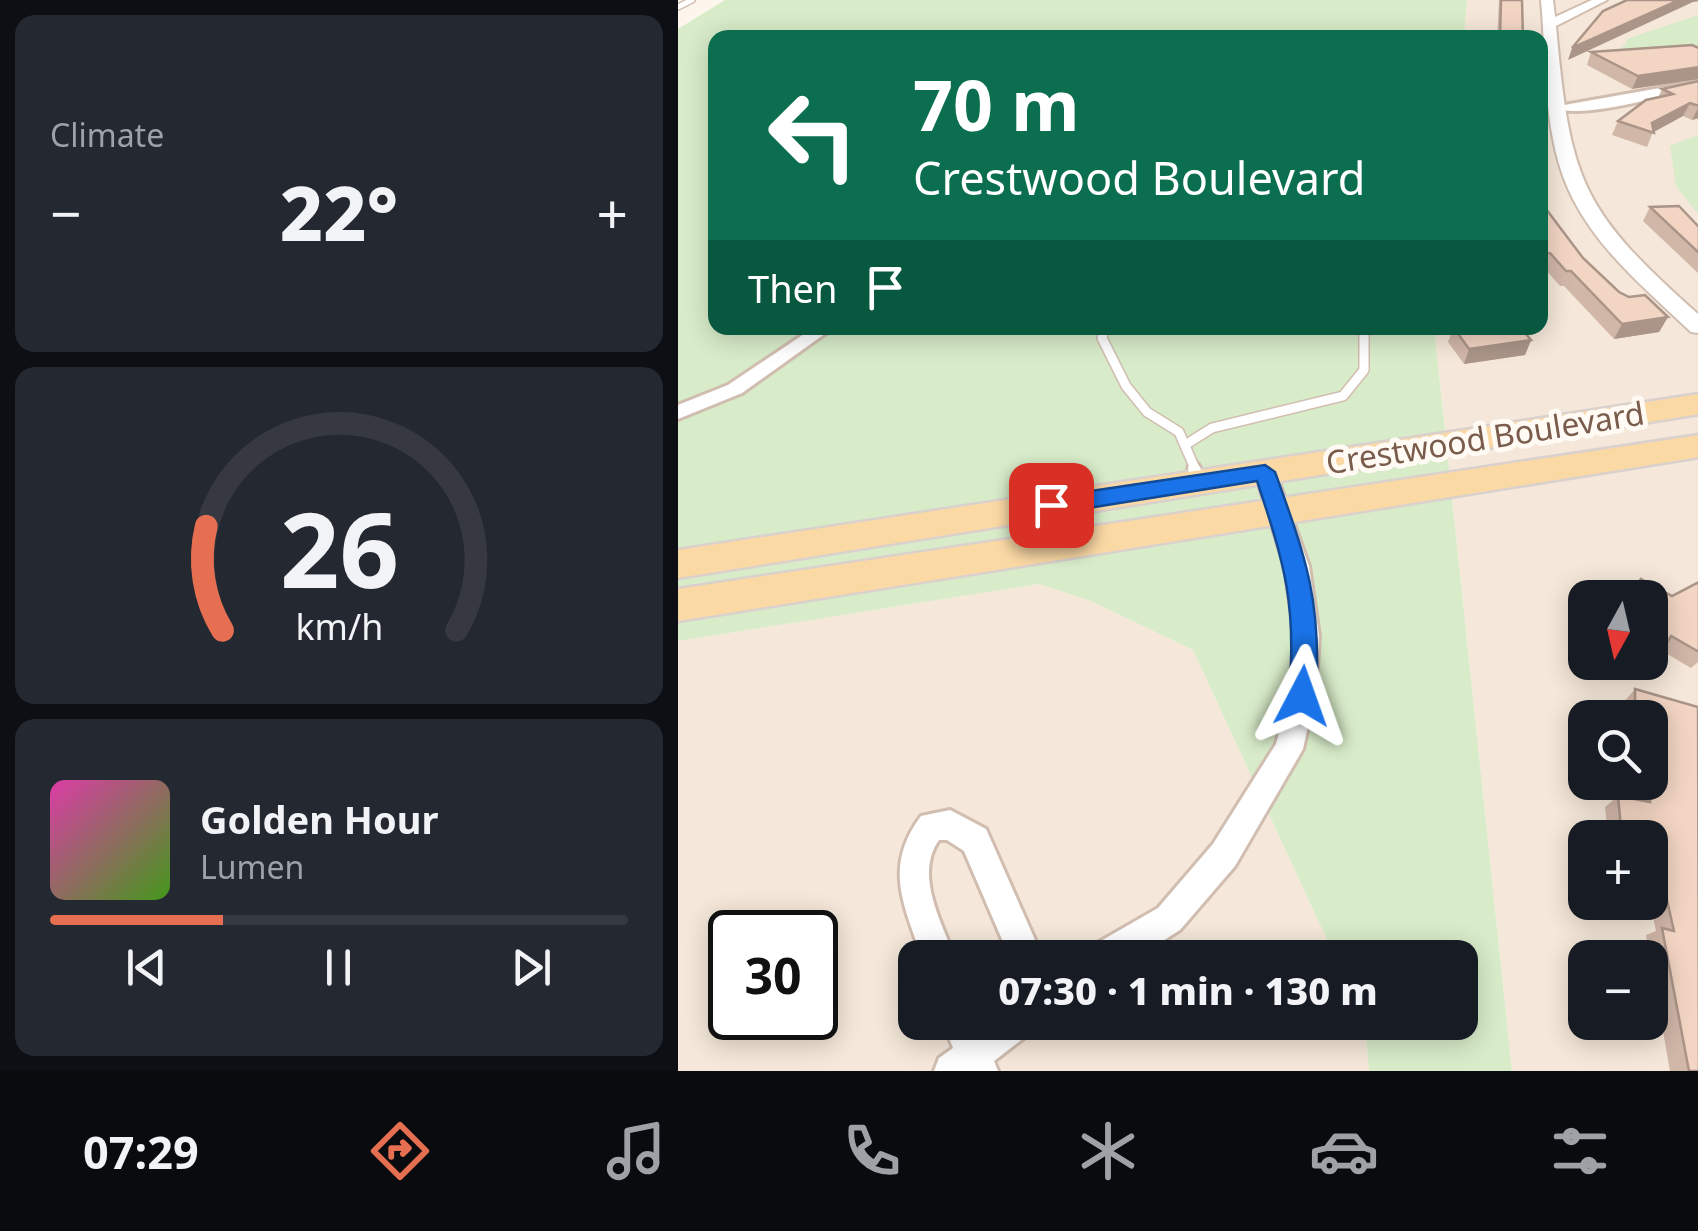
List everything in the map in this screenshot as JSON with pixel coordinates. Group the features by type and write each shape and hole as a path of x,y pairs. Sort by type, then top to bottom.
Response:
{"main road":[{"name":"Crestwood Boulevard","path":"678,564 1698,404"},
{"name":"Crestwood Boulevard","path":"678,605 1698,446"}],"street":[{"path":"1546,0 1568,166 1588,210 1616,248 1698,327"},
{"path":"1549,24 1600,0"},
{"path":"1559,106 1592,106 1698,84"},
{"path":"678,412 735,389 814,335"},
{"path":"1134,940 1169,919 1224,856 1289,749 1302,696 1307,636 1297,566 1265,472"},
{"path":"934,940 910,863 918,840 931,826 950,825 975,840 1019,940"},
{"path":"963,1040 968,1066"},
{"path":"968,1066 997,1040"}],"lane":[{"path":"678,8 692,0"},
{"path":"1103,335 1126,386 1147,412 1180,432 1200,482"},
{"path":"1185,445 1212,428 1343,396 1364,370 1364,335"}],"shaded area":[{"path":"1467,0 1698,0 1698,1071 1512,1071 1435,335 1548,335 1548,30 1465,30"},
{"path":"1039,584 1091,601 1193,650 1327,940 898,940 898,1040 1366,1040 1369,1071 678,1071 678,641"}],"green space":[{"path":"725,0 1467,0 1465,30 708,30 708,335 1435,335 1512,1071 1369,1071 1366,1040 1478,1040 1478,940 1327,940 1193,650 1091,601 1039,584 678,641 678,29"},
{"path":"1698,15 1698,46 1617,55 1629,38"},
{"path":"1698,135 1698,214 1676,186 1670,146"}],"building":[{"path":"1501,0 1522,0 1523,30 1500,30"},
{"path":"1627,0 1679,0 1572,48 1603,11"},
{"path":"1692,45 1699,48 1699,67 1638,76 1591,52"},
{"path":"1699,81 1699,106 1690,103 1652,123 1654,133 1618,121 1646,100 1673,94 1662,89"},
{"path":"1679,206 1699,227 1699,253 1650,207"},
{"path":"1548,212 1583,258 1619,292 1629,297 1645,295 1668,317 1622,324 1550,253"},
{"path":"1459,335 1527,335 1531,340 1469,349"},
{"path":"1699,582 1699,652 1671,636 1668,641 1668,594 1672,596"},
{"path":"1635,689 1698,707 1699,1071 1689,1071 1668,960 1668,940 1664,940 1662,928 1674,931 1668,905 1668,820 1620,820 1618,800 1668,800 1668,700 1635,700"}],"route":[{"path":"1051,505 1265,472 1297,566 1307,636 1302,696"}]}
